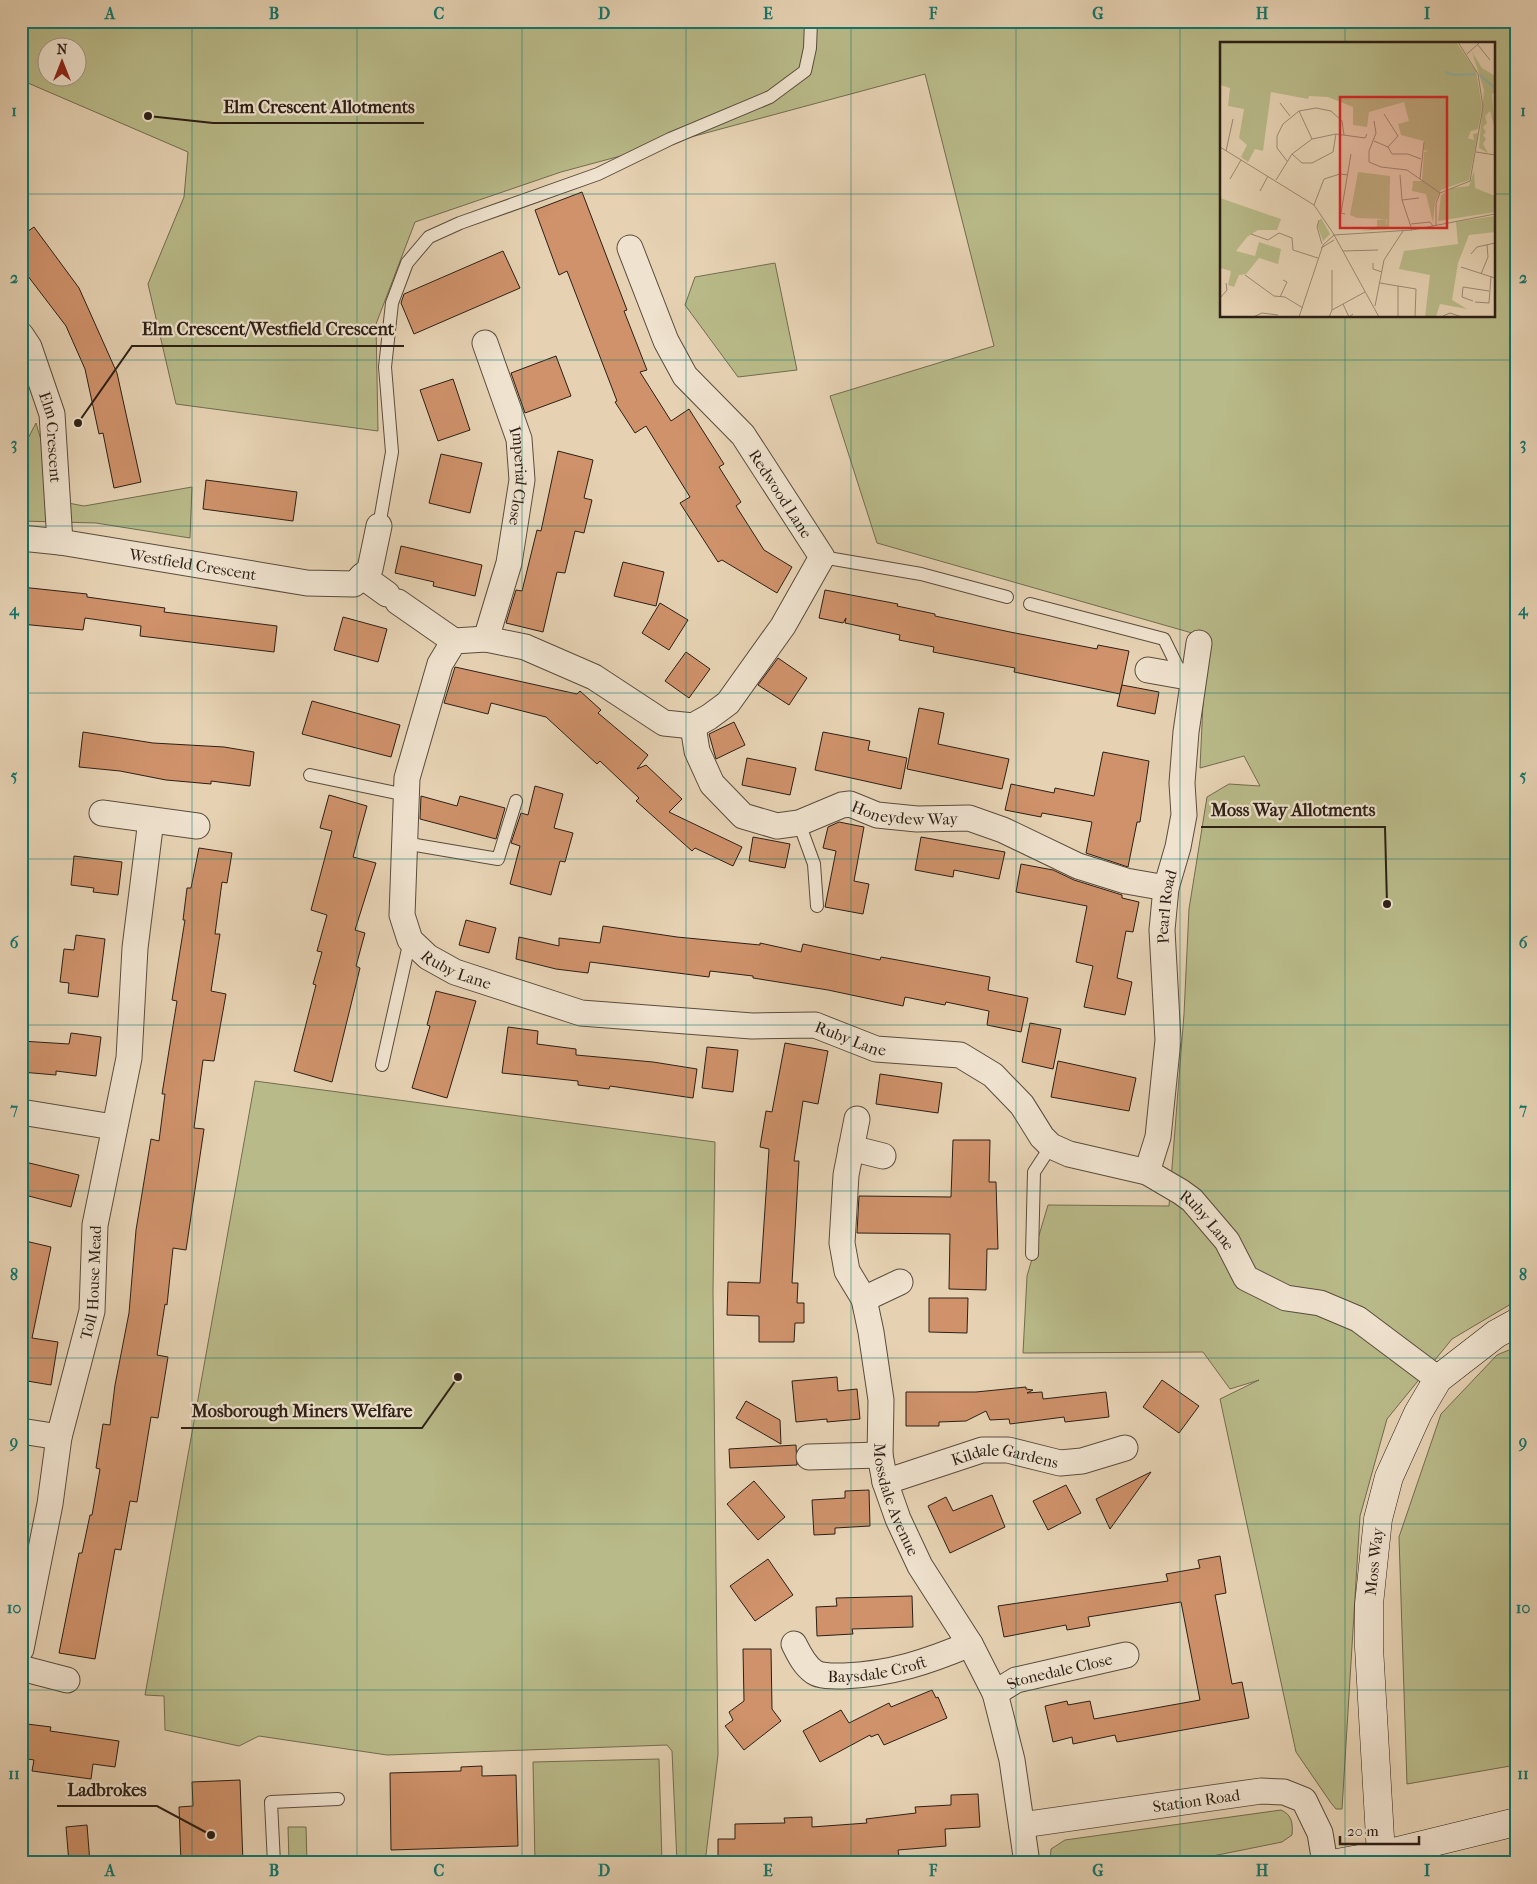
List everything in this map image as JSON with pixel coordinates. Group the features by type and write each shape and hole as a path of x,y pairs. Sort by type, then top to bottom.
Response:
{"street":[{"name":"Redwood Lane","path":"630,248 666,341 686,376 743,435 822,557 783,626 728,703 709,718 693,726"},
{"name":"Elm Crescent","path":"21,335 29,347 52,414 60,542"},
{"name":"Imperial Close","path":"485,343 519,439 522,480 509,563 486,639"},
{"path":"379,526 370,569 362,576 454,642 486,639 525,647 594,677 664,723 693,726"},
{"name":"Westfield Crescent","path":"21,538 60,542 314,584 354,584 362,576"},
{"name":"Ruby Lane","path":"454,642 440,664 407,778 402,915 410,940 428,957 455,972 581,1013 752,1026 815,1025 876,1049 960,1055 993,1075 1022,1105 1042,1137 1051,1146 1069,1154 1147,1172 1192,1200 1227,1241 1246,1278 1286,1298 1320,1303 1358,1319 1438,1379"},
{"name":"Pearl Road","path":"1147,1172 1158,1137 1168,1040 1162,930 1166,888 1178,847 1184,815 1182,782 1188,677 1199,643"},
{"path":"1148,670 1188,677"},
{"name":"Honeydew Way","path":"693,726 697,751 712,784 743,816 777,826 799,822 842,805 850,804 877,815 917,819 969,818 1003,830 1078,866 1126,881 1166,888"},
{"path":"102,813 197,826"},
{"name":"Toll House Mead","path":"21,1649 50,1504 59,1437 92,1311 95,1225 113,1127 129,1058 135,948 152,820"},
{"path":"21,1112 113,1127"},
{"name":"Mossdale Avenue","path":"857,1119 846,1175 842,1243 847,1271 864,1299 881,1400 880,1455 885,1482 898,1519 920,1566 970,1644 995,1694 1012,1760 1026,1863"},
{"path":"851,1148 883,1156"},
{"path":"864,1299 900,1282"},
{"name":"Moss Way","path":"1381,1855 1370,1647 1370,1604 1377,1528 1389,1477 1418,1413 1438,1379 1496,1334 1516,1323"},
{"path":"21,1431 59,1437"},
{"name":"Kildale Gardens","path":"885,1482 982,1450 1008,1450 1060,1463 1082,1462 1125,1448"},
{"path":"809,1457 880,1455"},
{"name":"Baysdale Croft","path":"794,1644 804,1662 816,1673 830,1676 875,1675 923,1664 970,1644"},
{"name":"Stonedale Close","path":"995,1694 1016,1680 1126,1655"},
{"path":"21,1668 67,1680"},
{"name":"Station Road","path":"1022,1825 1261,1791 1284,1792 1304,1800 1320,1833 1326,1863"},
{"path":"1337,1863 1381,1855 1516,1822"}],"lane":[{"path":"379,526 392,452 385,367 392,303 407,263 429,237 460,223 598,174 670,139 770,97 806,71 811,21"},
{"path":"822,557 921,574 1007,597"},
{"path":"1030,604 1164,639 1188,677"},
{"path":"310,775 406,795"},
{"path":"404,843 498,858 516,801"},
{"path":"799,822 814,864 817,906"},
{"path":"382,1065 410,940"},
{"path":"1032,1254 1034,1172 1051,1146"},
{"path":"274,1863 271,1802 338,1798"}],"green space":[{"path":"21,21 1516,21 1516,1301 1452,1339 1387,1419 1360,1516 1342,1809 1336,1809 1331,1803 1296,1752 1220,1399 1259,1380 1230,1389 1203,1352 1023,1353 1027,1276 1048,1205 1169,1206 1184,1014 1189,909 1207,797 1229,784 1260,786 1244,756 1200,768 1206,637 877,543 830,396 994,346 925,74 561,172 415,222 376,324 378,431 176,404 148,284 184,197 188,152 40,88 88,88 88,38 38,38 38,87 21,80"},
{"path":"775,263 797,370 738,377 685,305 695,277"},
{"path":"36,423 41,440 47,499 84,506 192,487 190,538 96,523 21,521 21,452"},
{"path":"255,1081 715,1142 713,1291 718,1755 705,1863 677,1863 672,1751 667,1745 387,1755 259,1736 239,1746 165,1730 164,1696 145,1695"},
{"path":"1516,1347 1516,1765 1407,1784 1399,1537 1441,1414 1497,1355"},
{"path":"659,1759 662,1863 535,1863 533,1762"},
{"path":"1281,1810 1290,1817 1292,1827 1292,1835 1282,1842 1178,1863 1050,1863 1051,1849 1065,1840"},
{"path":"288,1827 306,1827 307,1863 289,1863"}],"building":[{"path":"582,192 627,310 624,311 647,370 640,372 671,421 689,409 724,464 719,467 741,502 736,506 764,550 792,567 777,593 722,560 718,562 680,503 690,497 646,426 635,433 615,402 617,401 567,271 559,275 535,210"},
{"path":"34,227 79,288 117,373 141,482 114,488 103,433 99,434 85,369 66,326 21,267 21,236"},
{"path":"503,251 520,288 414,334 401,303 404,294"},
{"path":"556,356 571,396 525,413 511,373"},
{"path":"453,379 470,430 438,441 420,390"},
{"path":"558,451 593,460 584,498 592,500 584,533 575,531 565,573 557,572 543,632 506,623 516,590 522,591 537,530 541,531"},
{"path":"441,454 482,463 470,513 429,503"},
{"path":"206,480 297,492 293,521 203,509"},
{"path":"401,546 482,565 475,596 433,586 434,582 395,573"},
{"path":"623,562 664,572 656,606 614,596"},
{"path":"21,587 87,594 87,597 165,608 164,612 277,626 274,652 140,636 141,626 85,618 83,630 21,624"},
{"path":"825,590 898,604 897,606 935,614 935,616 1010,632 1097,649 1098,645 1129,651 1120,694 1014,672 1015,668 933,652 934,647 899,640 900,635 845,623 846,618 843,623 819,618"},
{"path":"660,603 688,620 669,650 642,633"},
{"path":"343,617 387,629 378,662 334,650"},
{"path":"686,652 710,669 689,698 665,681"},
{"path":"778,658 807,678 789,705 758,685"},
{"path":"455,667 577,694 580,691 601,710 598,713 648,755 637,769 646,765 682,799 669,812 742,847 733,866 695,848 692,851 636,801 639,798 600,761 597,764 546,717 491,703 488,714 444,703"},
{"path":"1122,685 1159,692 1155,714 1117,706"},
{"path":"312,701 400,725 391,757 302,734"},
{"path":"919,708 944,713 938,744 1009,759 1002,789 907,769"},
{"path":"734,722 745,745 716,759 709,734"},
{"path":"83,732 153,743 224,747 254,752 250,786 211,781 211,784 166,780 120,771 79,767"},
{"path":"823,732 870,741 868,750 907,758 901,789 815,770"},
{"path":"1103,752 1149,761 1140,822 1137,822 1128,867 1086,853 1092,822 1042,813 1041,817 1005,810 1011,784 1054,793 1055,788 1094,796"},
{"path":"747,758 796,768 790,795 742,785"},
{"path":"535,786 563,794 554,828 573,833 565,862 560,861 551,895 510,884 520,846 511,843 521,813 528,815"},
{"path":"329,795 367,806 353,857 376,863 355,930 365,933 356,966 360,968 332,1082 294,1071 316,985 313,984 322,952 317,951 327,915 311,910 332,831 320,828"},
{"path":"421,796 457,806 460,796 505,808 496,839 420,819"},
{"path":"839,822 864,827 854,881 869,884 863,914 825,907 836,851 823,848 828,827"},
{"path":"753,837 790,844 785,868 749,861"},
{"path":"921,837 1005,852 999,879 954,870 953,877 915,870"},
{"path":"199,848 232,853 227,883 222,882 215,934 220,934 211,991 226,994 214,1061 203,1060 194,1128 204,1129 186,1250 173,1248 167,1305 165,1304 157,1355 168,1357 158,1418 151,1417 137,1502 130,1501 121,1550 115,1549 95,1659 59,1653 79,1553 82,1553 90,1515 92,1515 100,1469 96,1468 103,1424 110,1425 115,1385 129,1313 136,1230 151,1139 159,1141 165,1094 162,1094 177,1001 172,1000 185,920 183,920 187,888 191,888"},
{"path":"74,856 122,862 118,895 93,892 94,888 71,885"},
{"path":"1021,864 1053,870 1074,880 1122,895 1122,898 1139,902 1133,932 1126,931 1117,978 1132,982 1125,1015 1084,1007 1093,966 1076,962 1087,906 1016,892"},
{"path":"466,920 496,928 489,953 459,945"},
{"path":"603,926 677,937 760,945 760,943 801,952 803,944 880,960 881,957 990,977 988,990 1028,998 1021,1032 987,1025 989,1011 946,1002 945,1005 905,997 903,1006 828,990 753,978 753,976 710,971 709,977 590,962 588,973 556,969 516,959 519,937 559,946 559,938 600,943"},
{"path":"76,935 105,939 98,997 68,993 69,983 60,982 64,949 74,950"},
{"path":"436,991 476,1001 447,1098 412,1088 430,1026 427,1025"},
{"path":"1030,1023 1061,1029 1053,1069 1022,1062"},
{"path":"508,1027 538,1031 537,1044 576,1049 576,1055 653,1062 697,1069 693,1098 610,1086 609,1089 578,1085 578,1081 502,1073"},
{"path":"71,1033 101,1037 96,1076 56,1071 56,1075 21,1072 21,1041 69,1044"},
{"path":"785,1043 828,1051 818,1104 803,1101 794,1161 799,1161 792,1283 798,1283 797,1303 804,1303 804,1323 795,1323 794,1342 759,1342 759,1316 727,1315 728,1282 760,1283 769,1149 760,1147 766,1111 772,1112"},
{"path":"707,1047 738,1050 733,1092 702,1088"},
{"path":"1058,1061 1136,1078 1129,1111 1051,1097"},
{"path":"880,1074 942,1083 938,1113 876,1104"},
{"path":"953,1140 990,1140 989,1182 996,1182 998,1249 987,1249 986,1290 949,1289 950,1234 857,1233 859,1196 951,1197"},
{"path":"21,1161 79,1175 71,1207 21,1194"},
{"path":"21,1240 51,1247 32,1338 58,1342 51,1385 21,1380"},
{"path":"929,1298 968,1298 967,1333 929,1332"},
{"path":"837,1377 838,1391 857,1389 860,1419 827,1422 827,1419 796,1422 792,1381"},
{"path":"1162,1380 1199,1406 1179,1433 1143,1407"},
{"path":"1026,1387 1026,1389 1033,1390 1027,1393 1042,1392 1043,1399 1106,1392 1109,1417 1065,1422 1064,1417 1010,1424 1009,1419 990,1420 986,1411 966,1421 939,1422 939,1426 906,1426 906,1392 976,1392"},
{"path":"746,1401 780,1420 781,1444 736,1418"},
{"path":"796,1445 797,1465 730,1468 729,1449"},
{"path":"1151,1472 1110,1529 1096,1499"},
{"path":"754,1481 785,1517 758,1540 727,1504"},
{"path":"1066,1485 1081,1513 1048,1530 1033,1501"},
{"path":"869,1490 870,1526 835,1528 835,1534 814,1535 812,1500 845,1498 845,1491"},
{"path":"992,1495 1005,1527 950,1553 928,1506 946,1497 953,1511"},
{"path":"1220,1556 1226,1593 1215,1595 1232,1684 1242,1682 1249,1718 1117,1742 1115,1735 1073,1744 1072,1737 1053,1742 1045,1706 1067,1701 1068,1705 1090,1701 1094,1719 1200,1700 1181,1602 1088,1617 1090,1626 1067,1630 1066,1625 1004,1637 998,1606 1168,1581 1166,1574 1200,1568 1198,1560"},
{"path":"768,1559 793,1595 755,1621 730,1586"},
{"path":"912,1596 913,1627 852,1629 853,1634 817,1636 816,1607 837,1606 836,1598"},
{"path":"743,1649 771,1649 772,1709 781,1721 744,1750 725,1726 733,1720 729,1712 744,1701"},
{"path":"932,1690 936,1698 938,1697 947,1718 884,1745 878,1734 871,1737 870,1735 820,1762 803,1731 841,1710 849,1723 889,1703 891,1707"},
{"path":"27,1724 51,1727 50,1731 119,1741 115,1767 93,1764 91,1779 32,1771 34,1760 22,1758"},
{"path":"482,1766 482,1776 516,1775 518,1846 391,1850 390,1773 461,1771 461,1767"},
{"path":"240,1780 243,1863 181,1863 179,1807 193,1806 192,1782"},
{"path":"978,1794 980,1827 945,1829 946,1846 898,1850 900,1863 835,1863 835,1856 771,1858 771,1863 718,1863 718,1839 735,1839 735,1824 785,1823 784,1818 812,1817 812,1827 867,1823 866,1819 916,1813 915,1807 951,1805 951,1795"},
{"path":"87,1825 90,1863 69,1863 66,1827"}],"place":[{"name":"Elm Crescent Allotments","path":"148,116"},
{"name":"Elm Crescent/Westfield Crescent","path":"78,423"},
{"name":"Moss Way Allotments","path":"1387,904"},
{"name":"Mosborough Miners Welfare","path":"458,1377"},
{"name":"Ladbrokes","path":"211,1835"}]}
